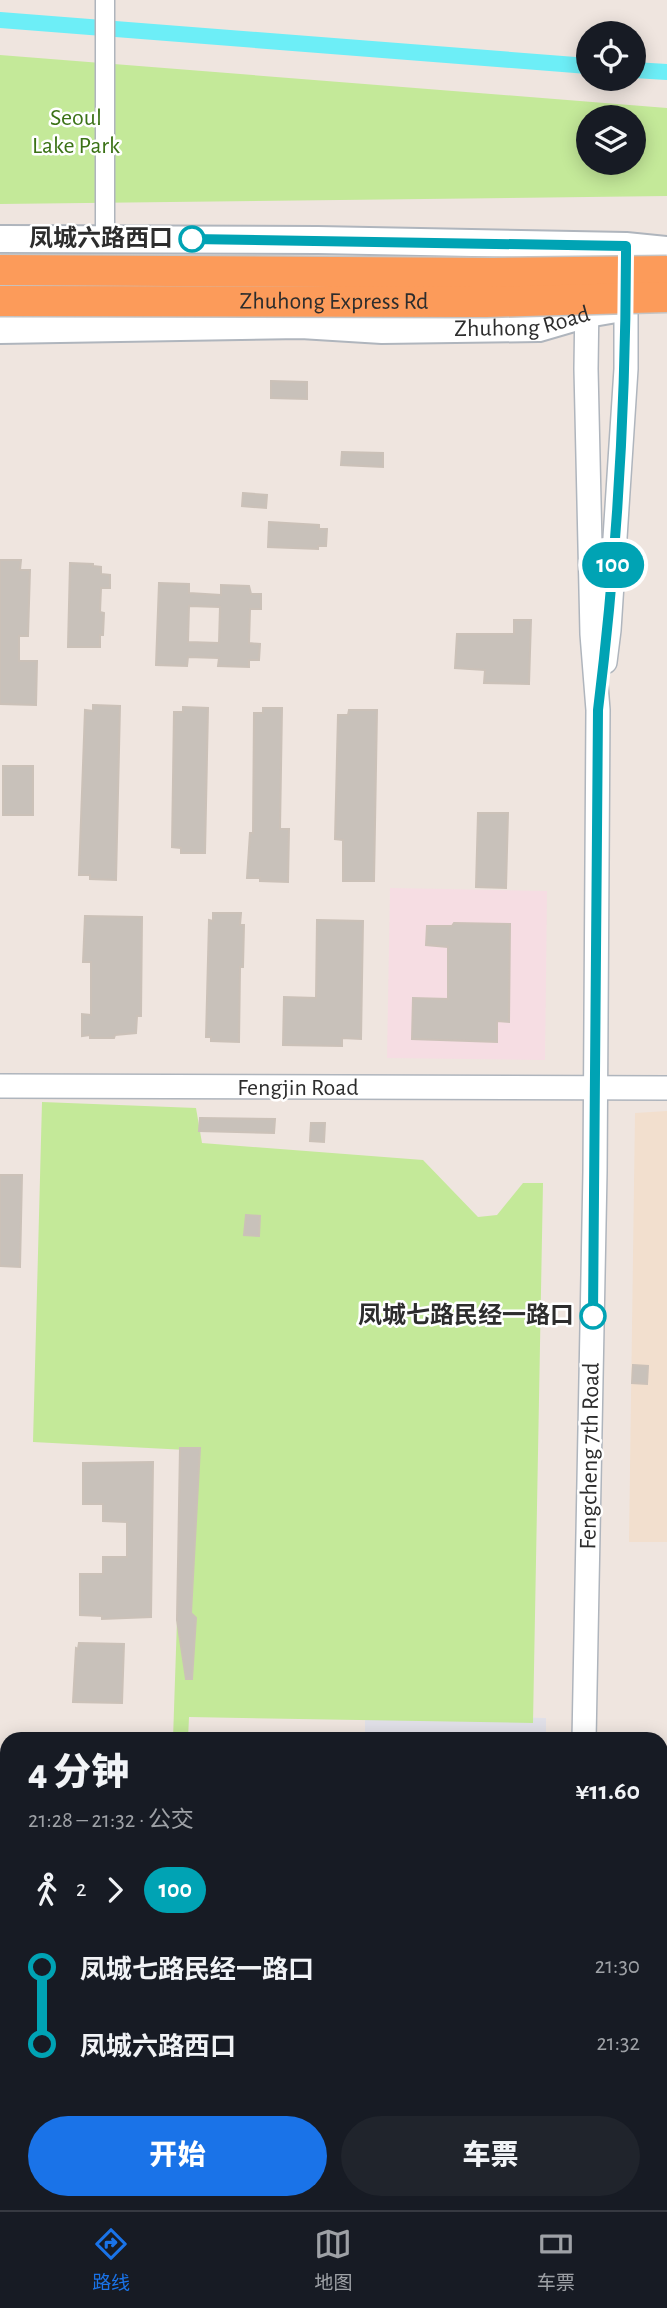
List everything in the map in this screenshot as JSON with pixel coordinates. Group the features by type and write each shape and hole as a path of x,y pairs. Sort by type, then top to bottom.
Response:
{"highway":[{"name":"Zhuhong Express Rd","path":"0,270 493,273 667,271"},
{"name":"Zhuhong Express Rd","path":"0,301 486,302 667,297"}],"main road":[{"path":"0,239 589,245 667,250"},
{"name":"Zhuhong Road","path":"0,330 302,325 382,330 539,328 587,314 626,307 667,307"}],"street":[{"path":"105,0 105,238"},
{"name":"Fengcheng 7th Road","path":"584,1732 596,1090 598,710 592,634 586,383 589,245"},
{"name":"Fengcheng 7th Road","path":"598,710 611,589 626,369 626,246"},
{"name":"Fengjin Road","path":"0,1086 596,1090 667,1088"}],"shaded area":[{"path":"390,888 547,891 545,1060 387,1058"},
{"path":"667,1111 667,1542 629,1542 635,1113"},
{"path":"365,1715 546,1718 546,1732 365,1732"}],"green space":[{"name":"Seoul Lake Park","path":"0,55 629,105 576,105 576,175 646,175 646,106 667,108 667,196 0,204"},
{"path":"42,1102 196,1108 202,1143 423,1160 478,1217 497,1215 523,1183 543,1183 533,1723 189,1717 188,1732 173,1732 177,1620 183,1660 187,1450 33,1442"}],"building":[{"path":"271,381 307,382 307,399 271,398"},
{"path":"342,452 383,453 383,467 341,465"},
{"path":"243,493 267,495 266,508 242,506"},
{"path":"269,522 319,525 319,529 327,529 326,546 318,546 318,549 268,547"},
{"path":"0,560 21,560 20,570 30,570 28,636 19,636 19,661 37,661 36,705 0,704"},
{"path":"70,563 93,564 101,567 101,574 110,575 110,588 101,588 100,612 104,613 100,647 68,647"},
{"path":"159,583 189,584 189,593 221,595 221,585 249,586 251,594 261,594 261,609 250,609 249,643 260,644 259,660 249,660 249,667 218,666 219,658 188,657 187,666 156,665","holes":["189,606 220,607 219,643 188,642"]},
{"path":"514,620 531,620 529,684 484,683 485,670 455,668 457,634 514,634"},
{"path":"93,705 120,706 116,880 90,879 90,875 79,875 85,710 93,711"},
{"path":"183,707 208,708 205,853 181,853 181,848 172,847 174,712 183,712"},
{"path":"263,708 282,708 280,829 289,829 288,882 247,878 250,833 253,833 254,713 263,713"},
{"path":"349,710 377,710 374,881 343,881 343,840 335,839 338,715 348,715"},
{"path":"3,766 33,766 33,815 3,815"},
{"path":"478,813 508,813 506,888 476,887"},
{"path":"213,913 241,913 240,925 244,925 243,967 240,967 239,1042 211,1041 211,1037 206,1037 209,920 213,921"},
{"path":"85,916 142,917 141,1016 137,1016 136,1033 115,1035 114,1038 82,1036 82,1014 91,1015 91,962 83,962"},
{"path":"317,920 363,921 361,1039 342,1038 342,1046 283,1045 284,997 316,998"},
{"path":"454,923 510,924 509,1022 497,1021 497,1042 412,1039 413,998 448,999 448,947 426,945 427,926 452,926"},
{"path":"200,1118 275,1119 274,1133 199,1131"},
{"path":"311,1123 325,1123 324,1142 310,1141"},
{"path":"0,1175 22,1175 20,1267 0,1266"},
{"path":"246,1215 260,1216 259,1236 244,1235"},
{"path":"633,1365 648,1366 647,1384 632,1383"},
{"path":"180,1448 200,1448 191,1613 196,1618 192,1679 186,1679 177,1620"},
{"path":"153,1462 151,1617 102,1619 102,1616 80,1615 80,1574 103,1574 103,1557 127,1557 127,1522 103,1521 103,1504 83,1504 83,1463"},
{"path":"79,1643 124,1644 122,1703 73,1702 76,1648 78,1649"}],"waterway":[{"path":"0,20 576,65"},
{"path":"646,71 667,72"}],"bus line":[{"name":"100","path":"192,239 626,246 626,369 609,630 598,710 593,1316"}],"place":[{"name":"凤城六路西口","path":"192,239"},
{"name":"凤城七路民经一路口","path":"593,1316"}]}
